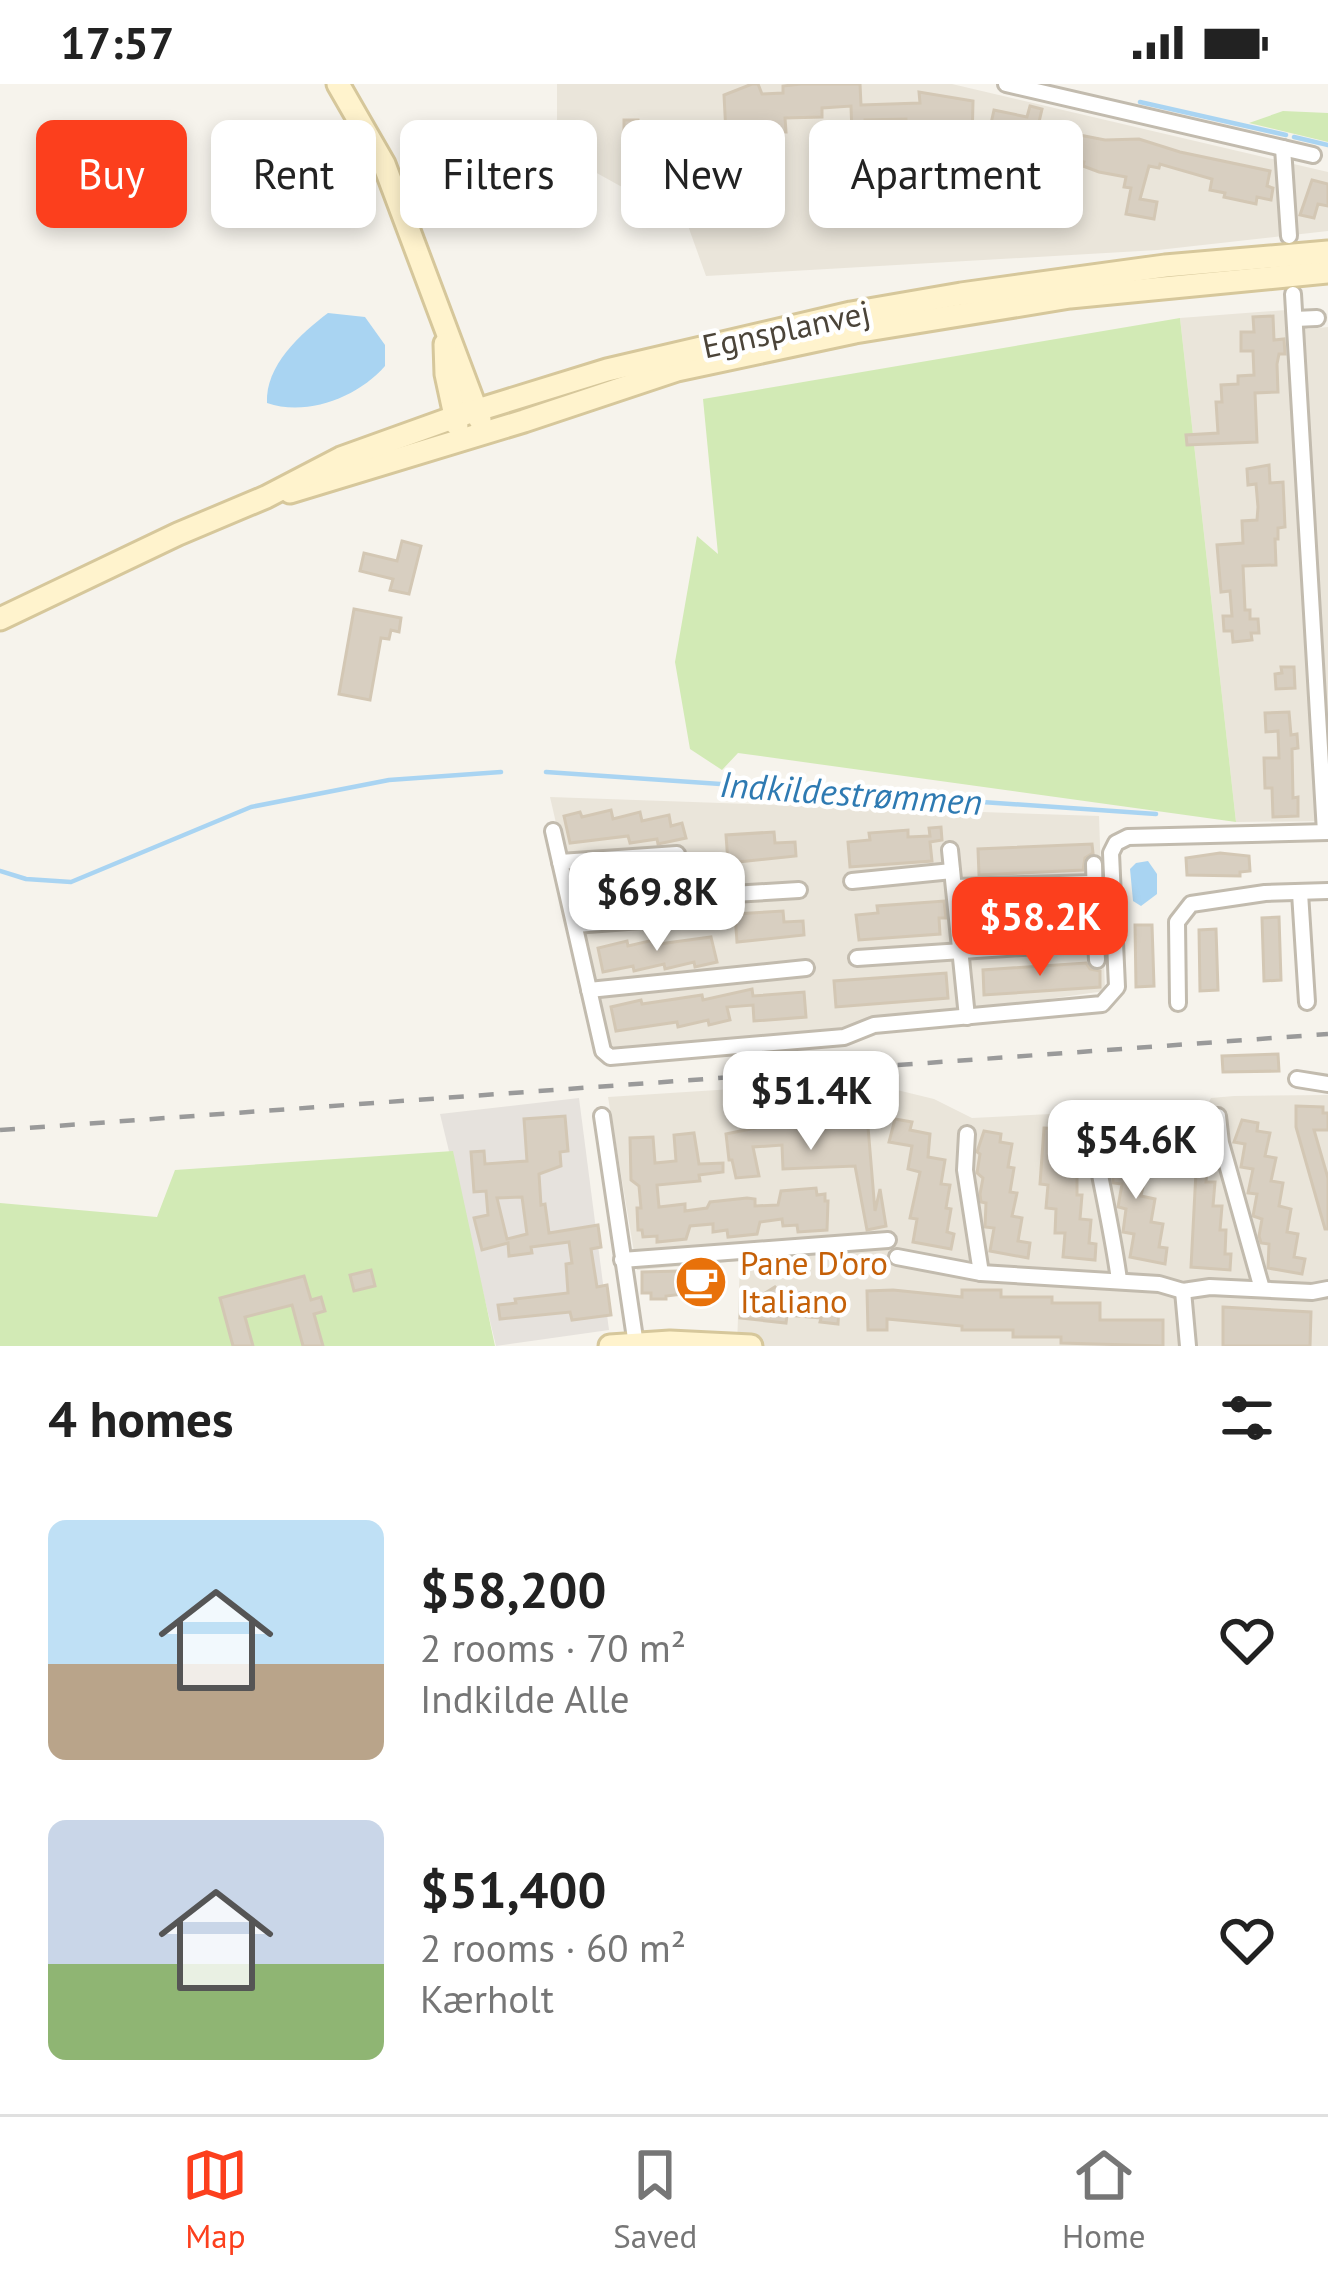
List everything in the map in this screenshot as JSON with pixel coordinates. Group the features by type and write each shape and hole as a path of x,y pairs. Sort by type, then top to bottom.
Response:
{"main road":[{"path":"338,84 384,164 464,371 480,386 499,389 607,370"},
{"name":"Egnsplanvej","path":"266,497 335,479 463,423 607,370 828,318 1165,266 1328,252"},
{"name":"Egnsplanvej","path":"0,619 341,458 463,423 484,433 677,370 855,332 1070,297 1328,272"},
{"path":"445,331 446,374 463,423"},
{"path":"463,423 464,371"},
{"path":"610,1346 670,1342 752,1346"}],"street":[{"path":"1006,84 1313,155"},
{"path":"1282,148 1289,236"},
{"path":"553,832 603,1051 610,1057 844,1037 874,1025 1102,1004 1112,997 1117,987 1111,853 1116,843 1128,837 1326,832 1293,294"},
{"path":"1295,319 1317,318"},
{"path":"950,850 967,1017"},
{"path":"560,862 677,854"},
{"path":"1094,864 1095,902"},
{"path":"852,881 1094,883"},
{"path":"575,926 707,915 733,894 800,890"},
{"path":"1178,1004 1178,922 1191,904 1265,893 1328,891"},
{"path":"1300,893 1306,1002"},
{"path":"1095,923 1097,960"},
{"path":"857,958 1096,942"},
{"path":"589,991 806,968"},
{"path":"1297,1079 1328,1084"},
{"path":"602,1116 635,1345"},
{"path":"1218,1116 1221,1143 1262,1289"},
{"path":"1091,1124 1119,1280"},
{"path":"968,1134 965,1169 981,1273"},
{"path":"622,1260 888,1240"},
{"path":"897,1257 981,1273 1119,1280 1183,1291 1210,1287 1328,1289"},
{"path":"1183,1291 1188,1346"}],"shaded area":[{"path":"557,84 952,84 1328,172 1328,231 1158,250 706,276 689,228 785,228 785,120 621,120 621,186 597,173 597,120 557,120"},
{"path":"1286,310 1308,329 1328,327 1328,821 1236,822 1180,318"},
{"path":"550,797 1099,816 1105,991 844,1028 608,1049"},
{"path":"860,1081 934,1099 972,1118 1207,1106 1211,1098 1234,1096 1328,1095 1328,1346 737,1346 740,1261 637,1270 608,1097"},
{"path":"579,1098 609,1330 496,1346 440,1114"}],"green space":[{"path":"1283,111 1328,113 1328,142 1249,123"},
{"path":"1180,318 1236,822 738,753 722,770 690,749 675,662 697,536 718,554 703,399"},
{"path":"453,1151 495,1346 0,1346 0,1203 157,1217 175,1170"}],"water":[{"path":"328,313 365,317 385,345 385,366 361,387 331,401 299,407 267,403 278,364"},
{"path":"1148,861 1157,874 1157,894 1141,906 1133,901 1130,869"}],"building":[{"path":"752,84 758,84 762,94 783,93 783,86 801,84 860,84 861,105 920,103 919,92 973,101 973,120 852,120 851,106 822,108 822,117 785,118 786,132 785,132 785,120 725,120 724,95"},
{"path":"1030,106 1042,109 1039,120 992,120 994,110 1027,117"},
{"path":"1083,136 1139,139 1270,171 1271,200 1257,197 1256,204 1224,197 1225,193 1210,190 1212,179 1160,164 1159,168 1149,166 1140,199 1157,202 1154,219 1126,214 1131,188 1124,187 1126,177 1099,172 1083,166"},
{"path":"1312,180 1328,184 1328,206 1318,204 1314,218 1300,215"},
{"path":"1273,316 1274,340 1284,339 1285,354 1279,354 1277,364 1278,392 1255,393 1257,442 1187,445 1186,435 1218,433 1216,402 1222,402 1221,385 1238,384 1238,376 1254,375 1253,351 1241,351 1241,332 1254,332 1253,317"},
{"path":"1269,465 1270,483 1283,482 1285,527 1278,528 1275,539 1276,565 1243,566 1245,610 1250,610 1250,619 1258,619 1259,633 1251,633 1252,640 1233,642 1232,631 1224,631 1223,616 1232,616 1230,591 1221,592 1217,545 1243,543 1242,521 1257,520 1258,507 1256,484 1248,485 1247,469"},
{"path":"402,541 421,546 409,594 390,590 393,579 360,571 364,553 397,561"},
{"path":"354,609 401,618 399,632 391,630 389,639 381,638 370,700 339,694"},
{"path":"1281,667 1294,667 1295,688 1276,689 1275,674 1282,673"},
{"path":"1289,712 1291,735 1297,734 1298,748 1292,749 1298,816 1273,817 1264,758 1279,758 1278,731 1266,732 1265,713"},
{"path":"611,810 613,819 640,812 642,821 669,815 671,826 682,823 686,838 658,844 657,839 630,843 628,836 570,843 564,816"},
{"path":"941,827 942,840 930,842 932,861 850,867 848,842 870,840 869,833 908,830 908,837 930,836 929,828"},
{"path":"774,832 775,843 795,842 796,856 728,863 726,835"},
{"path":"1092,844 1093,853 1085,858 1083,870 979,875 978,849"},
{"path":"1220,853 1249,856 1250,871 1240,876 1187,875 1186,858"},
{"path":"675,874 676,879 697,874 702,898 589,909 583,884 644,876 645,881"},
{"path":"944,901 946,918 939,918 940,934 859,940 856,915 878,913 877,906"},
{"path":"1084,904 1092,913 1085,919 1084,930 981,934 979,908"},
{"path":"783,911 784,922 803,921 804,935 737,942 735,914"},
{"path":"1279,917 1281,980 1264,981 1262,918"},
{"path":"1135,925 1152,925 1154,986 1136,987"},
{"path":"1216,929 1218,990 1200,991 1199,930"},
{"path":"711,937 717,962 695,967 694,962 665,969 664,964 603,972 598,948 627,941 628,946 658,939 659,944"},
{"path":"1086,963 1100,971 1100,987 984,995 983,970"},
{"path":"946,973 948,998 836,1007 834,981"},
{"path":"752,989 753,996 804,992 806,1017 754,1021 753,1005 727,1007 730,1020 709,1025 708,1020 678,1027 677,1022 616,1031 611,1007 702,995 703,1000"},
{"path":"1278,1054 1279,1071 1223,1072 1222,1056"},
{"path":"1296,1106 1323,1107 1323,1113 1328,1113 1328,1130 1314,1130 1328,1178 1328,1229 1296,1127"},
{"path":"779,1112 780,1127 864,1120 875,1211 880,1189 886,1226 867,1230 855,1166 783,1169 782,1145 753,1147 759,1176 736,1178 726,1134 755,1128 754,1114"},
{"path":"565,1116 568,1151 560,1152 561,1166 539,1174 541,1205 545,1204 549,1233 598,1225 601,1247 591,1249 597,1287 607,1285 611,1315 572,1320 570,1312 500,1319 498,1305 568,1293 566,1264 572,1263 569,1242 531,1247 532,1253 509,1256 508,1243 482,1250 474,1218 488,1215 486,1191 474,1192 471,1152 484,1151 485,1164 527,1161 524,1119","holes":["522,1197 527,1234 507,1239 497,1198"]},
{"path":"895,1119 912,1122 910,1130 930,1134 928,1157 945,1160 941,1184 950,1185 946,1208 951,1209 947,1232 954,1234 951,1249 913,1242 917,1219 910,1218 920,1172 908,1169 912,1146 889,1142"},
{"path":"1242,1120 1258,1123 1257,1131 1270,1133 1265,1156 1276,1158 1271,1181 1283,1183 1279,1206 1291,1209 1287,1232 1298,1234 1294,1257 1305,1259 1302,1274 1268,1268 1269,1244 1261,1243 1259,1236 1262,1219 1253,1216 1257,1194 1248,1193 1253,1169 1241,1167 1245,1144 1234,1142"},
{"path":"1044,1128 1059,1129 1057,1146 1077,1148 1080,1219 1091,1220 1089,1243 1096,1244 1095,1260 1063,1257 1065,1233 1055,1233 1056,1209 1046,1208 1048,1185 1040,1184"},
{"path":"984,1131 1001,1134 1000,1142 1012,1144 1010,1192 1017,1193 1012,1216 1022,1218 1018,1241 1030,1243 1028,1258 990,1251 994,1228 985,1227 986,1203 981,1202 980,1194 983,1178 977,1173"},
{"path":"1171,1131 1200,1134 1200,1146 1170,1142"},
{"path":"694,1133 699,1164 723,1163 723,1172 699,1175 700,1181 657,1185 659,1207 685,1204 685,1211 707,1208 710,1202 747,1198 755,1199 755,1206 778,1205 781,1191 816,1188 817,1195 825,1194 828,1201 827,1230 798,1232 797,1225 783,1226 782,1219 760,1222 757,1234 728,1237 727,1230 713,1232 713,1224 690,1226 686,1239 657,1242 657,1236 643,1237 638,1230 639,1186 631,1180 630,1138 653,1137 655,1163 676,1161 674,1135"},
{"path":"1113,1135 1129,1137 1128,1146 1140,1148 1136,1171 1146,1173 1141,1196 1155,1199 1151,1222 1163,1224 1159,1247 1167,1248 1165,1264 1130,1257 1134,1234 1123,1232 1126,1209 1118,1207 1122,1184 1113,1183 1107,1149"},
{"path":"1191,1157 1208,1158 1206,1182 1215,1182 1213,1206 1222,1206 1220,1230 1226,1230 1230,1270 1191,1267 1196,1172 1189,1172"},
{"path":"371,1270 375,1286 354,1291 350,1275"},
{"path":"717,1270 718,1290 666,1299 651,1299 651,1293 642,1293 642,1272"},
{"path":"304,1276 311,1300 321,1297 325,1311 314,1314 323,1346 303,1346 292,1305 245,1317 253,1346 233,1346 220,1298"},
{"path":"775,1287 798,1309 800,1293 825,1295 825,1304 839,1305 838,1324 787,1315 786,1323 740,1318 741,1308"},
{"path":"962,1290 1001,1290 1001,1297 1100,1303 1100,1320 1163,1320 1163,1346 1061,1343 1061,1337 1013,1337 1013,1330 962,1330 962,1326 887,1319 887,1330 868,1330 867,1291 962,1297"},
{"path":"1223,1307 1311,1312 1310,1346 1223,1346"}],"waterway":[{"path":"1140,102 1286,135"},
{"path":"1294,137 1328,145"},
{"name":"Indkildestrømmen","path":"0,871 26,879 71,882 251,807 389,780 501,772"},
{"name":"Indkildestrømmen","path":"546,772 1156,814"}],"railway":[{"path":"0,1130 1328,1034"}],"place":[{"name":"Pane D'oro Italiano","path":"701,1282"}]}
